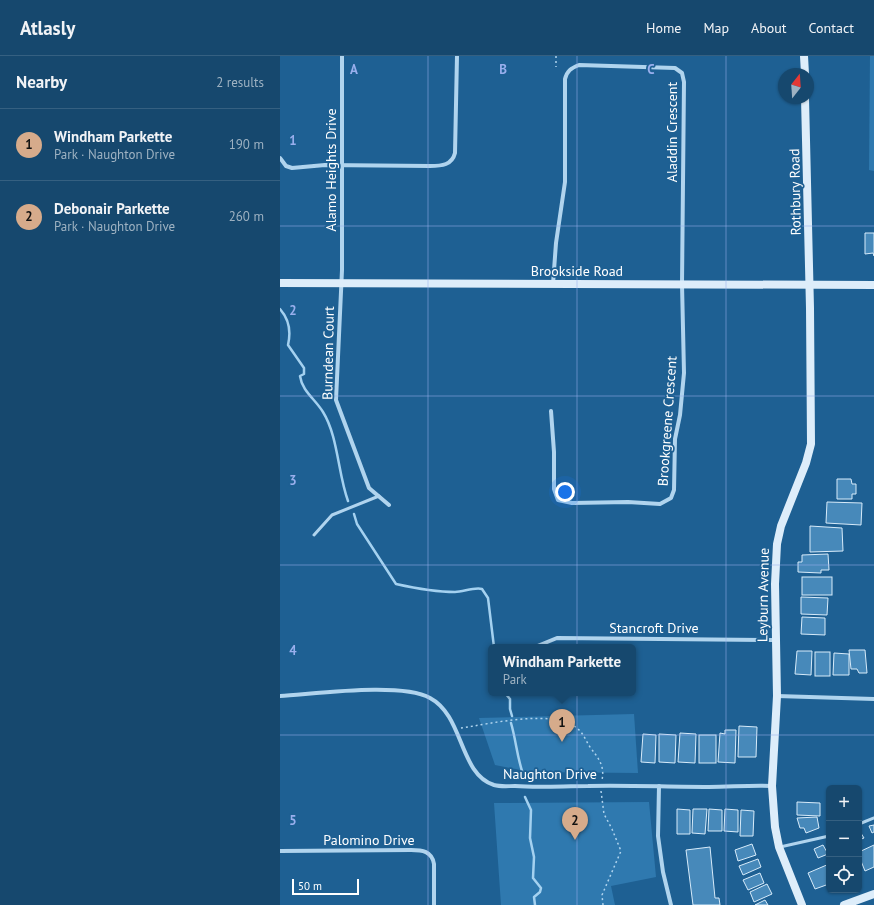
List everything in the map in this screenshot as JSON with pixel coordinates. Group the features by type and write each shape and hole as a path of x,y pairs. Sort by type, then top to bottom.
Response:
{"street":[{"name":"Alamo Heights Drive","path":"341,283 342,56"},
{"path":"280,158 286,166 292,168 297,166 440,166 450,162 455,153 457,56"},
{"path":"804,56 805,68"},
{"name":"Aladdin Crescent","path":"553,284 556,243 565,182 564,79 572,67 578,65 675,68 682,73 684,82 682,284"},
{"name":"Rothbury Road","path":"805,104 810,286"},
{"name":"Brookside Road","path":"280,283 682,284 810,286 874,285"},
{"name":"Burndean Court","path":"341,283 336,400 369,488 389,506"},
{"name":"Brookgreene Crescent","path":"551,411 554,452 554,489 558,500 572,503 628,502 660,504 671,498 674,490 675,439 680,415 684,373 682,284"},
{"name":"Leyburn Avenue","path":"802,905 779,847 775,827 772,786 778,696 775,640 777,544 781,526 806,463 811,444 810,286"},
{"name":"Stancroft Drive","path":"542,644 557,638 775,640"},
{"name":"Naughton Drive","path":"280,696 388,690 419,693 431,698 442,707 451,719 472,769 487,783 496,785 532,787 772,786"},
{"path":"778,696 874,699"},
{"path":"659,786 658,836 662,872 671,905"},
{"name":"Palomino Drive","path":"280,850 411,850 428,853 433,859 434,864 434,905"},
{"path":"844,905 874,894"}],"lane":[{"path":"314,535 332,515 378,496"},
{"path":"862,823 874,818"},
{"path":"779,847 826,837"}],"path":[{"path":"556,56 556,67"}],"shaded area":[{"path":"870,56 874,56 874,171 869,170"},
{"path":"634,714 638,773 531,772 495,765 479,718"},
{"path":"649,802 656,877 611,886 615,905 501,905 494,803"}],"building":[{"path":"865,233 874,233 874,256 873,253 865,254"},
{"path":"837,479 851,479 852,484 856,484 856,494 852,494 852,499 837,499"},
{"path":"827,502 862,503 861,525 826,523"},
{"path":"810,526 842,528 843,551 810,552"},
{"path":"828,554 829,570 821,570 821,573 798,572 798,562 802,562 802,555"},
{"path":"802,577 832,577 832,595 802,595"},
{"path":"801,597 828,598 827,615 801,614"},
{"path":"802,617 825,618 825,635 801,634"},
{"path":"849,650 865,650 867,673 859,673 857,669 851,669"},
{"path":"797,651 812,651 811,675 795,674"},
{"path":"815,652 830,652 830,676 815,676"},
{"path":"834,653 849,654 849,675 833,675"},
{"path":"739,726 757,727 756,757 738,757"},
{"path":"725,730 736,730 735,763 718,762 720,733 725,734"},
{"path":"680,733 696,734 695,763 678,762"},
{"path":"643,734 656,735 655,763 641,762"},
{"path":"659,734 676,735 675,763 659,762"},
{"path":"699,735 716,735 716,763 699,763"},
{"path":"797,802 820,803 820,816 797,815"},
{"path":"677,809 690,810 690,834 677,834"},
{"path":"693,809 707,809 705,834 692,833"},
{"path":"709,809 722,810 722,831 708,831"},
{"path":"725,809 738,810 738,832 724,831"},
{"path":"741,810 754,811 753,836 740,836"},
{"path":"817,817 819,828 806,833 804,828 800,828 797,818"},
{"path":"874,825 874,832 872,833 869,826"},
{"path":"752,844 756,855 738,861 735,850"},
{"path":"823,845 826,850 826,855 818,858 814,849"},
{"path":"874,845 874,867 865,871 862,864 862,851"},
{"path":"710,847 715,898 719,898 720,905 693,905 686,850"},
{"path":"758,859 761,867 743,875 739,866"},
{"path":"826,865 826,885 815,889 808,873"},
{"path":"760,873 764,883 748,890 743,880"},
{"path":"767,884 772,894 754,902 750,892"},
{"path":"765,900 768,905 755,905"}],"waterway":[{"path":"280,309 287,321 289,335 288,345 304,368 304,374 300,376 303,386 320,407 332,432 348,501"},
{"path":"354,514 357,524 396,584 426,590 448,592 482,589 488,598 494,644"},
{"path":"508,696 510,699 512,716"},
{"path":"511,723 523,774"},
{"path":"525,797 531,810 530,838 534,857 533,878 541,888 540,892 534,897 535,905"}],"place":[{"name":"Windham Parkette","path":"562,742"},
{"name":"Debonair Parkette","path":"575,840"}]}
